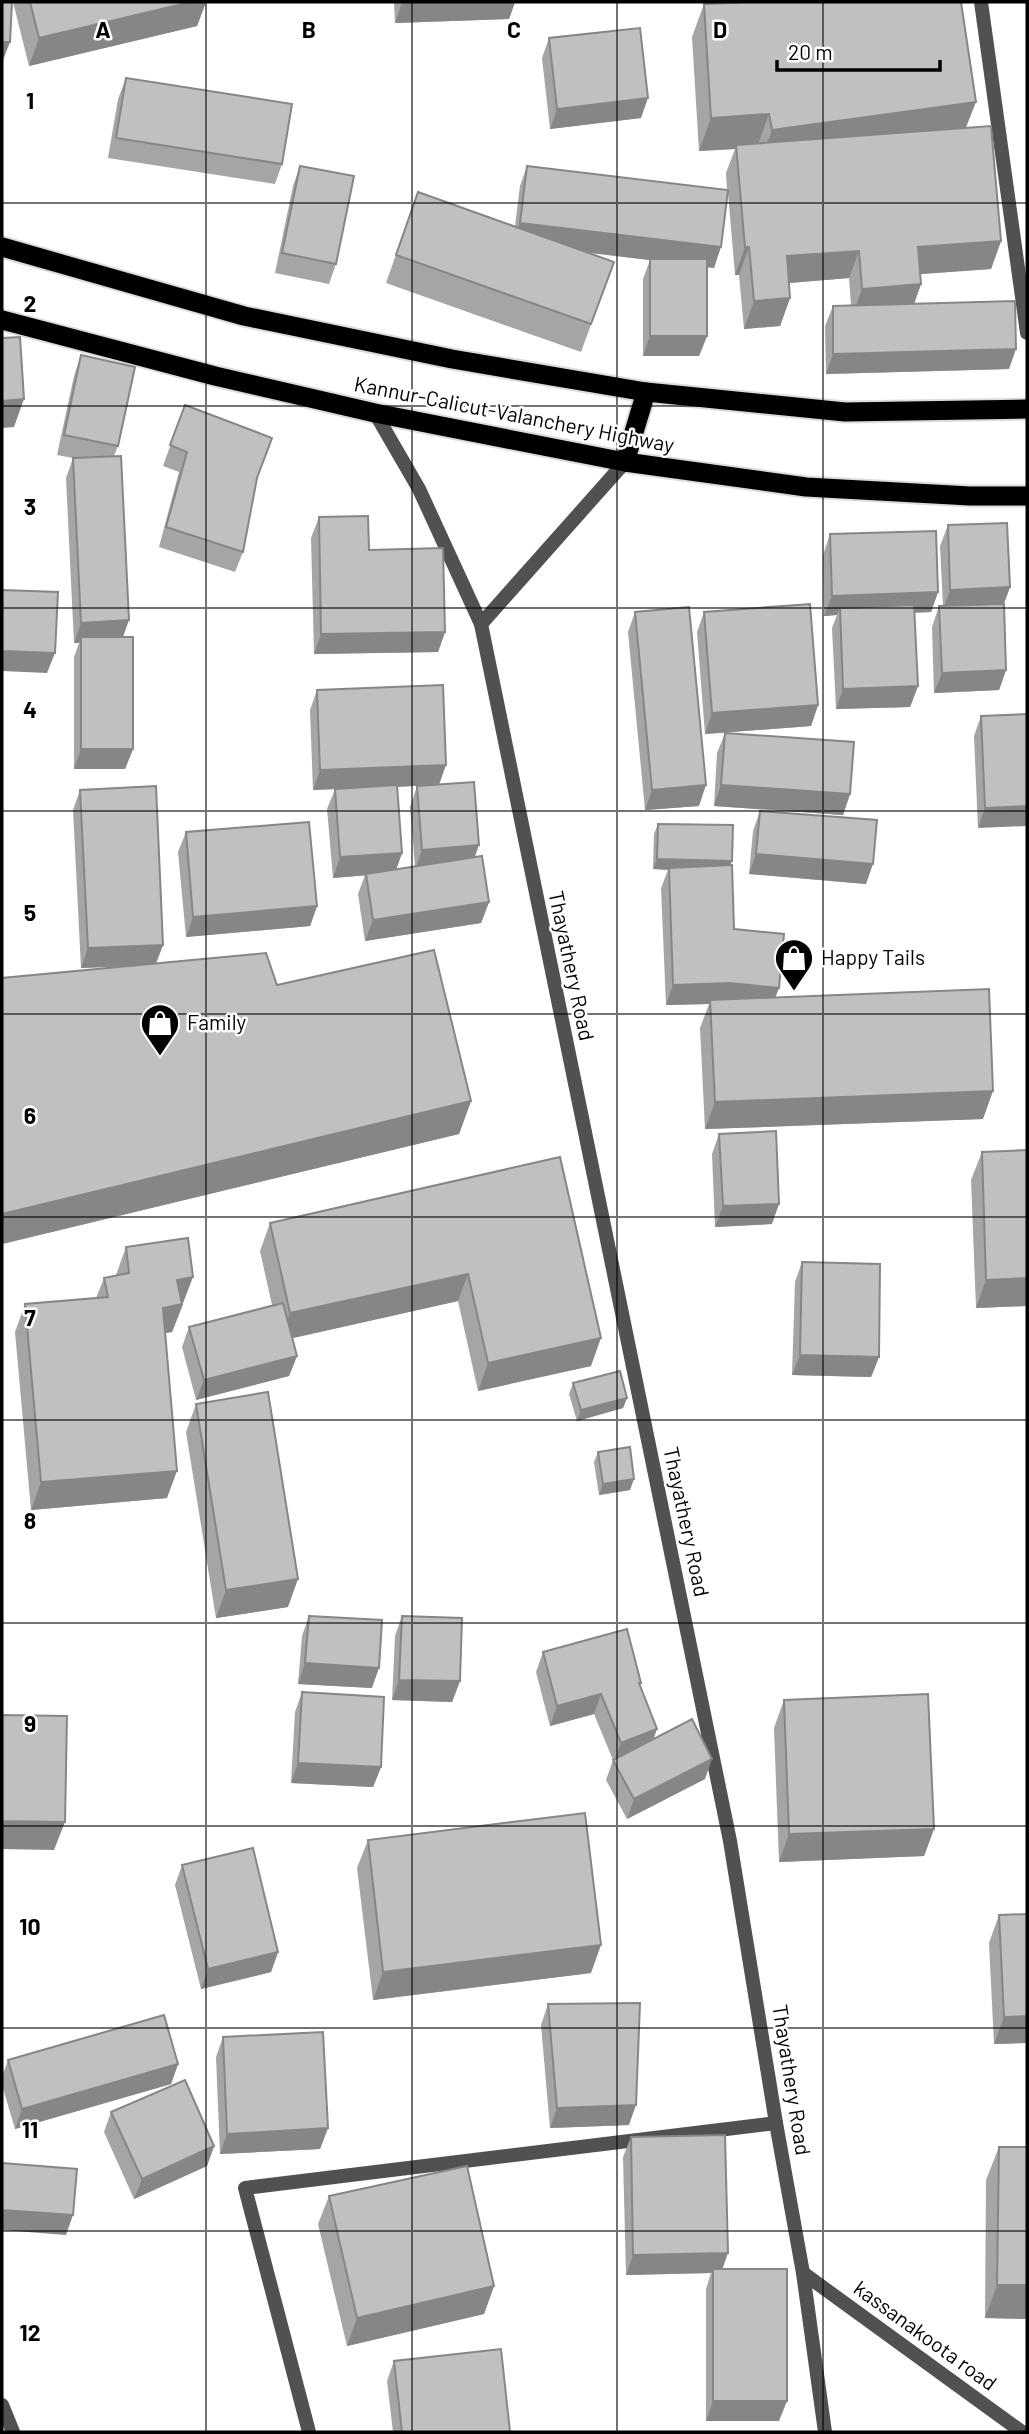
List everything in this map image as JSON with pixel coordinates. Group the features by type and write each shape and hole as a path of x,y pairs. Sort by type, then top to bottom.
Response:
{"highway":[{"name":"Kannur-Calicut-Valanchery Highway","path":"2,247 244,316 452,359 646,392 845,412 1027,409"},
{"name":"Kannur-Calicut-Valanchery Highway","path":"2,320 215,376 375,413 625,462 806,487 970,496 1027,496"},
{"path":"625,462 646,392"}],"street":[{"path":"981,2 1027,333"},
{"name":"Thayathery Road","path":"375,413 419,489 481,624 730,1841 803,2273 825,2432"},
{"path":"481,624 625,462"},
{"path":"309,2432 245,2188 776,2123"},
{"name":"kassanakoota road","path":"803,2273 1022,2432"},
{"path":"2,2404 13,2432"}],"building":[{"path":"2,2 12,2 10,42 2,42"},
{"path":"30,2 191,2 39,38"},
{"path":"961,2 976,102 772,130 769,114 711,118 704,4"},
{"path":"640,28 648,98 557,109 549,38"},
{"path":"126,78 292,104 282,164 116,138"},
{"path":"991,126 1001,241 918,247 921,284 862,289 859,251 787,256 790,298 754,301 749,247 745,247 736,145"},
{"path":"300,166 354,176 336,264 282,253"},
{"path":"527,166 728,190 721,247 520,223"},
{"path":"418,192 614,262 591,324 396,255"},
{"path":"650,259 707,259 707,336 650,336"},
{"path":"1015,301 1016,349 833,354 833,306"},
{"path":"20,337 24,399 2,401 2,338"},
{"path":"81,355 135,367 118,446 64,435"},
{"path":"185,405 272,438 257,478 243,552 166,527 187,452 170,445"},
{"path":"121,456 129,620 81,623 73,458"},
{"path":"368,516 369,550 443,548 445,632 321,634 319,517"},
{"path":"1007,523 1010,587 950,590 948,525"},
{"path":"936,531 938,592 832,596 830,534"},
{"path":"2,590 58,592 55,653 2,651"},
{"path":"810,604 818,705 712,713 704,612"},
{"path":"1004,604 1006,670 942,673 939,606"},
{"path":"914,605 918,686 843,689 840,608"},
{"path":"689,607 706,785 652,790 635,612"},
{"path":"81,637 133,637 133,749 81,749"},
{"path":"443,685 446,765 320,770 317,690"},
{"path":"1027,714 1027,806 985,808 981,716"},
{"path":"725,733 854,742 850,794 721,785"},
{"path":"474,782 479,845 422,850 417,786"},
{"path":"397,785 402,853 340,857 335,789"},
{"path":"156,786 163,945 88,948 80,790"},
{"path":"760,811 877,820 873,864 756,854"},
{"path":"309,822 317,906 193,917 186,832"},
{"path":"658,824 733,825 732,861 657,859"},
{"path":"482,856 489,902 373,920 366,874"},
{"path":"732,865 734,929 784,934 779,988 730,983 673,985 669,868"},
{"path":"434,950 471,1101 2,1214 2,978 266,953 277,985"},
{"path":"989,989 993,1091 715,1102 710,1000"},
{"path":"776,1131 779,1204 723,1206 719,1134"},
{"path":"1027,1150 1027,1278 986,1280 982,1152"},
{"path":"560,1157 601,1338 488,1363 468,1274 290,1313 270,1223"},
{"path":"188,1238 193,1277 177,1280 182,1304 163,1308 177,1471 41,1482 25,1304 108,1297 104,1278 129,1273 126,1247"},
{"path":"802,1262 880,1264 879,1357 800,1355"},
{"path":"283,1303 297,1356 204,1380 189,1327"},
{"path":"620,1371 627,1398 581,1410 573,1383"},
{"path":"268,1392 298,1579 226,1590 196,1404"},
{"path":"630,1447 634,1479 603,1484 598,1452"},
{"path":"309,1616 382,1620 379,1668 305,1663"},
{"path":"402,1616 462,1618 460,1681 399,1680"},
{"path":"627,1629 639,1683 657,1729 621,1743 601,1694 557,1706 543,1652"},
{"path":"302,1692 384,1697 381,1767 298,1763"},
{"path":"928,1694 934,1829 789,1834 784,1700"},
{"path":"2,1715 67,1716 65,1822 2,1821"},
{"path":"692,1719 712,1759 634,1799 613,1760"},
{"path":"585,1813 601,1945 383,1972 368,1840"},
{"path":"253,1848 278,1952 208,1969 182,1865"},
{"path":"1027,1914 1027,2016 1004,2017 999,1915"},
{"path":"640,2003 636,2105 557,2108 548,2004"},
{"path":"164,2015 178,2064 22,2109 8,2060"},
{"path":"323,2032 328,2128 227,2134 223,2037"},
{"path":"185,2080 214,2146 142,2179 111,2112"},
{"path":"725,2135 728,2253 633,2255 631,2137"},
{"path":"999,2147 1027,2147 1027,2285 997,2285"},
{"path":"2,2163 77,2169 73,2215 2,2210"},
{"path":"467,2166 494,2286 357,2318 329,2196"},
{"path":"713,2269 787,2269 787,2401 713,2401"},
{"path":"501,2349 510,2432 402,2432 394,2361"}],"place":[{"name":"Happy Tails","path":"794,992"},
{"name":"Family","path":"160,1057"}]}
